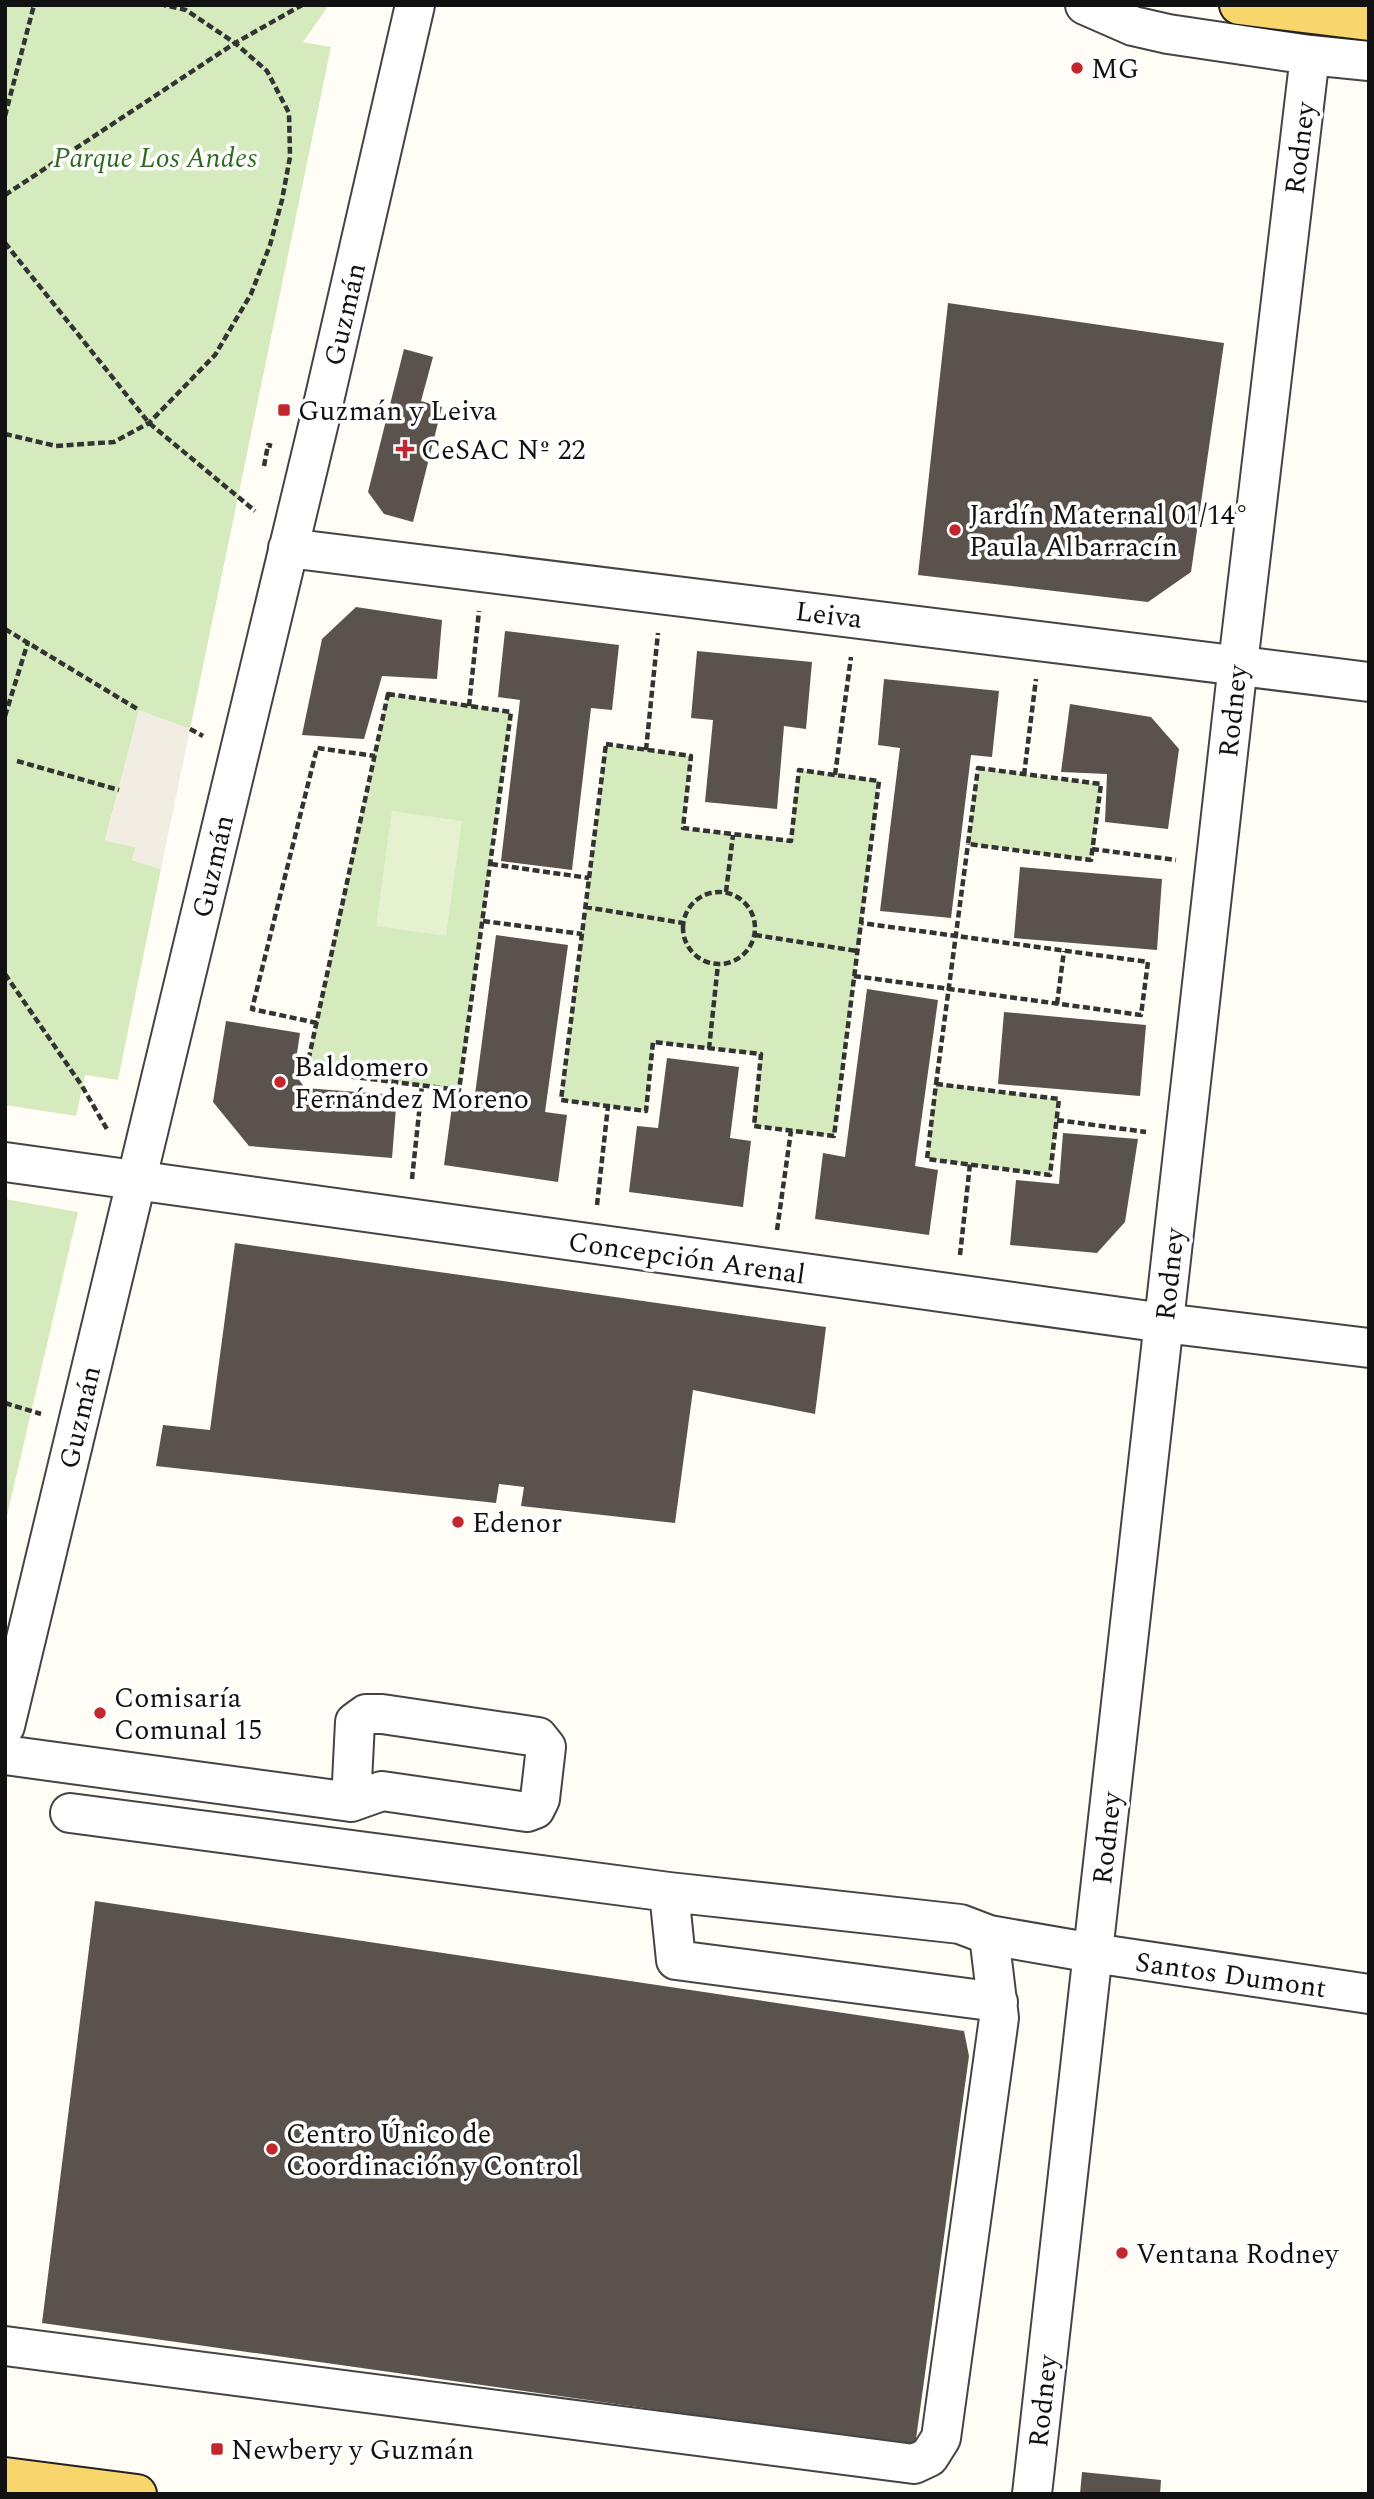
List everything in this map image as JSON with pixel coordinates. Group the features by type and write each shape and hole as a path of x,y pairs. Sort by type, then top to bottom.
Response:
{"main road":[{"path":"1239,5 1369,21"},
{"path":"5,2477 137,2494"}],"street":[{"name":"Guzmán","path":"5,1726 311,454 415,5"},
{"path":"1084,5 1133,26 1168,34 1369,61"},
{"name":"Rodney","path":"1032,2494 1215,864 1310,55"},
{"name":"Leiva","path":"288,548 1369,682"},
{"name":"Concepción Arenal","path":"5,1161 1164,1323 1369,1348"},
{"path":"5,1755 351,1802 382,1791 527,1812 535,1809 540,1799 546,1747 538,1737 382,1714 366,1714 355,1722 351,1802"},
{"name":"Santos Dumont","path":"70,1813 669,1892 960,1924 989,1935 1093,1953 1369,1994"},
{"path":"669,1892 676,1959 998,2002"},
{"path":"5,2346 874,2461 914,2464 929,2457 941,2438 999,2018 989,1935"}],"path":[{"path":"5,116 34,5"},
{"path":"5,434 56,446 103,443 114,442 149,424 215,355 251,295 270,245 290,157 289,113 267,71 235,43 187,10 164,5"},
{"path":"5,195 235,43 302,5"},
{"path":"5,243 149,424 256,512 258,498"},
{"path":"263,471 268,445 311,454"},
{"path":"470,706 484,572"},
{"path":"646,750 662,594"},
{"path":"835,775 856,618"},
{"path":"5,629 139,710"},
{"path":"1024,775 1041,640"},
{"path":"5,716 28,642"},
{"path":"388,694 512,712 459,1090 306,1071 375,756 388,694"},
{"path":"606,744 646,750 691,756 683,828 733,835 790,841 799,770 879,780 834,1136 754,1126 761,1055 653,1042 646,1111 561,1100 606,744"},
{"path":"317,1023 251,1009 317,748 375,756"},
{"path":"17,761 119,790"},
{"path":"936,1083 1059,1099 1050,1175 927,1159 936,1083 978,768 1101,784 1091,860 968,844"},
{"path":"726,892 733,835"},
{"path":"1093,849 1215,864"},
{"path":"491,864 589,878"},
{"path":"715,891 726,892 745,903 752,912 755,935 745,953 737,959 718,964 708,962 691,951 683,933 683,923 686,911 693,902 715,891"},
{"path":"585,907 683,923"},
{"path":"483,920 582,934"},
{"path":"854,976 1141,1015 1149,962 861,923"},
{"path":"755,935 857,951"},
{"path":"1057,1004 1064,951"},
{"path":"709,1049 718,964"},
{"path":"5,974 82,1086 136,1180"},
{"path":"408,1218 422,1085"},
{"path":"593,1244 608,1106"},
{"path":"1057,1120 1185,1136"},
{"path":"772,1269 791,1131"},
{"path":"955,1294 970,1164"}],"green space":[{"name":"Parque Los Andes","path":"5,5 329,5 303,42 331,47 190,729 139,711 105,840 136,847 132,860 161,869 118,1080 85,1075 76,1116 5,1105"},
{"path":"388,694 511,712 459,1090 306,1071"},
{"path":"606,744 691,756 683,829 790,841 799,770 879,781 834,1136 754,1126 760,1054 654,1042 646,1111 561,1100"},
{"path":"978,768 1101,784 1091,860 968,844"},
{"path":"392,811 462,821 446,936 376,926"},
{"path":"936,1084 1059,1099 1050,1175 927,1159"},
{"path":"5,1199 78,1212 5,1524"}],"shaded area":[{"path":"139,710 190,729 161,869 132,860 136,847 105,841"}],"building":[{"path":"948,303 1224,343 1191,572 1148,602 918,575"},
{"name":"CeSAC Nº 22","path":"404,349 433,357 421,401 442,407 413,522 384,514 368,492"},
{"path":"356,607 442,620 437,679 382,676 364,739 302,735 322,639"},
{"path":"505,631 619,645 612,710 591,708 572,870 501,861 520,700 498,697"},
{"path":"697,651 812,662 806,729 784,726 777,809 705,802 713,720 691,718"},
{"path":"884,679 999,691 992,757 971,755 951,918 880,911 900,748 878,745"},
{"path":"1070,704 1151,717 1179,749 1168,829 1105,822 1107,774 1061,772"},
{"path":"1020,867 1162,879 1157,950 1014,938"},
{"path":"496,935 568,945 545,1112 567,1115 558,1182 444,1165 453,1099 474,1102"},
{"path":"867,989 938,1000 915,1166 938,1170 929,1235 815,1219 823,1153 845,1157"},
{"path":"1004,1012 1146,1025 1140,1096 998,1084"},
{"path":"226,1021 300,1033 294,1073 305,1088 397,1095 392,1158 249,1146 213,1102"},
{"path":"667,1058 739,1067 730,1138 751,1141 743,1207 629,1192 637,1126 658,1128"},
{"path":"1063,1133 1138,1139 1125,1222 1097,1253 1010,1245 1016,1180 1059,1184"},
{"path":"235,1243 826,1327 815,1414 693,1390 675,1523 521,1506 524,1487 499,1484 496,1503 156,1466 163,1425 210,1430"},
{"path":"95,1901 964,2031 969,2056 915,2446 42,2323"},
{"path":"1082,2472 1161,2480 1160,2494 1080,2494"}],"place":[{"name":"MG","path":"1077,68"},
{"name":"Guzmán y Leiva","path":"284,410"},
{"name":"CeSAC Nº 22","path":"405,449"},
{"name":"Jardín Maternal 01/14° Paula Albarracín","path":"955,530"},
{"name":"Baldomero Fernández Moreno","path":"280,1082"},
{"name":"Edenor","path":"458,1522"},
{"name":"Comisaría Comunal 15","path":"100,1713"},
{"name":"Centro Único de Coordinación y Control","path":"272,2149"},
{"name":"Ventana Rodney","path":"1122,2253"},
{"name":"Newbery y Guzmán","path":"217,2449"}]}
